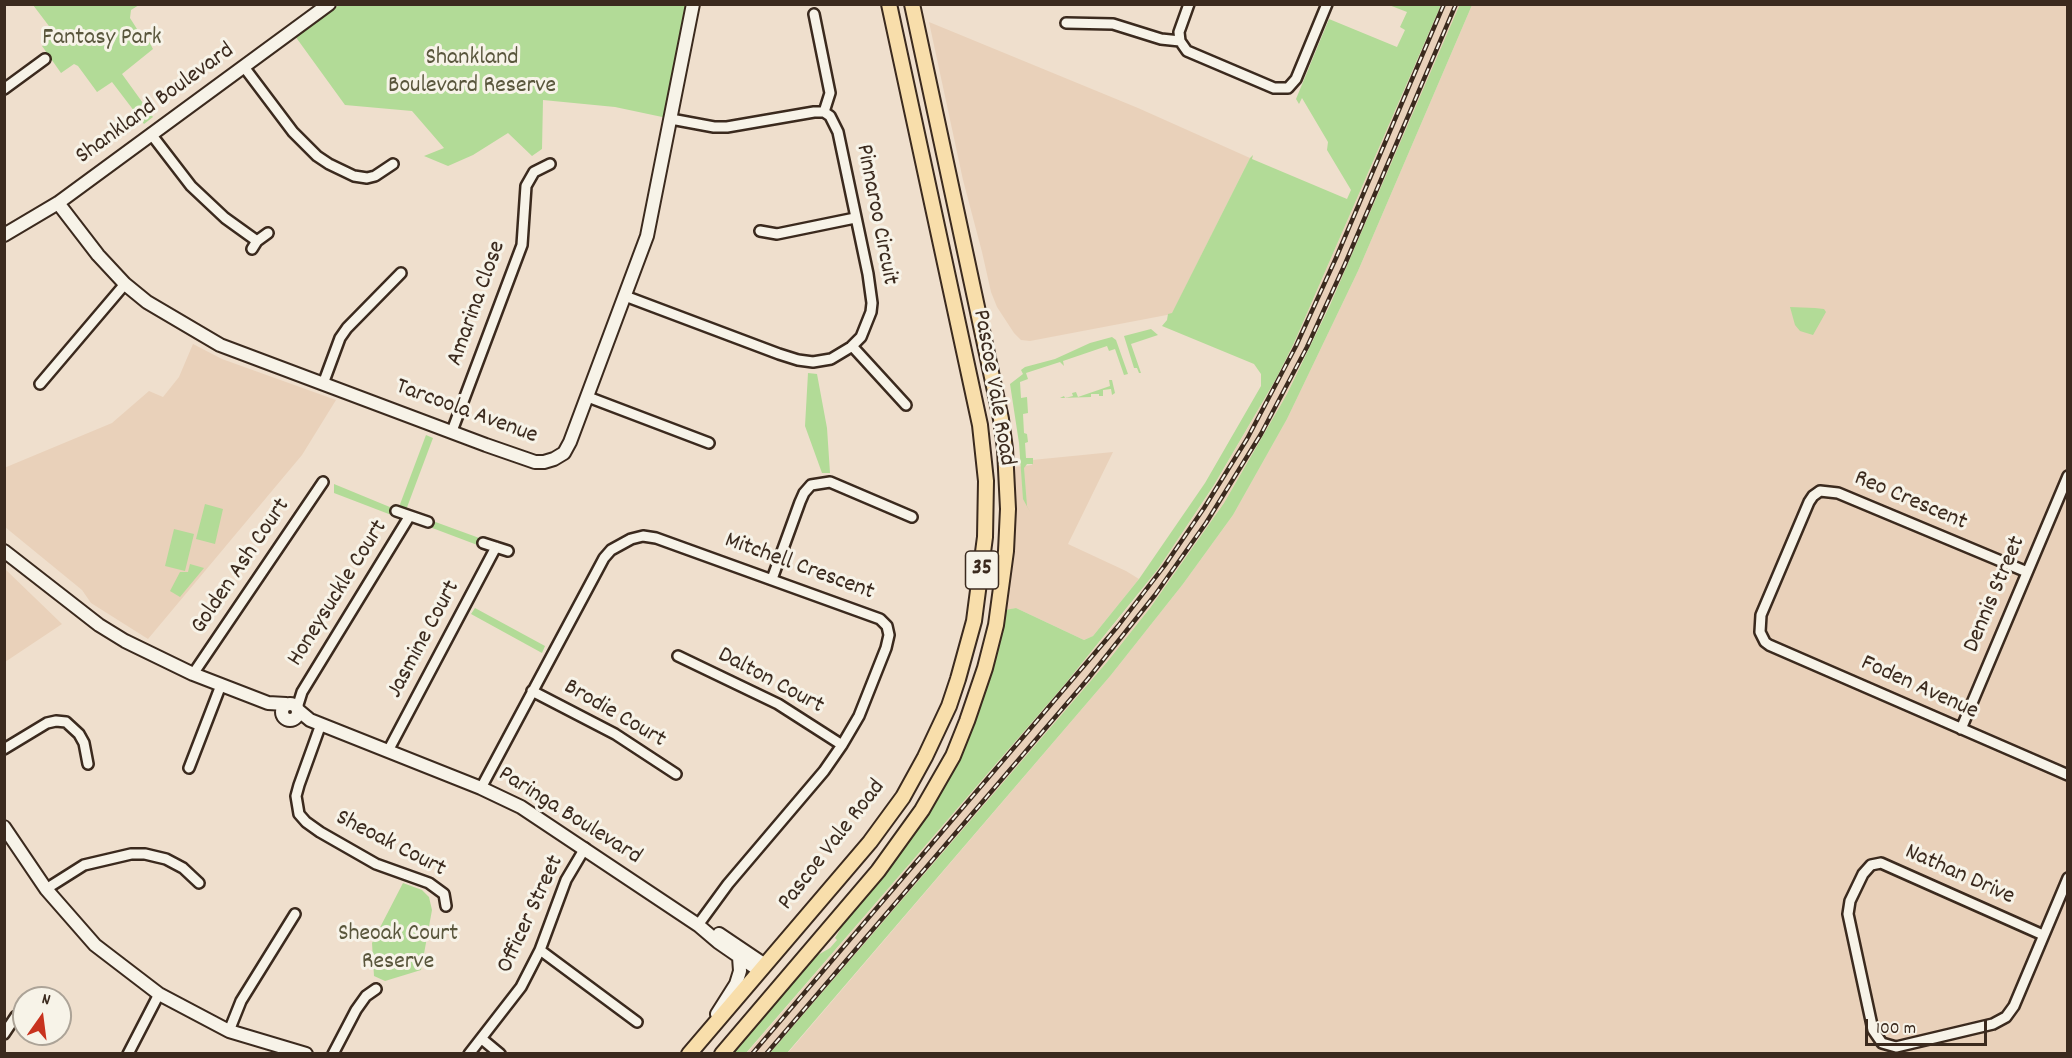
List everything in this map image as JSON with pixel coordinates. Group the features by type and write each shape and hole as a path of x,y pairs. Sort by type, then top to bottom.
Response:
{"main road":[{"name":"Pascoe Vale Road","path":"689,1053 870,842 903,797 937,732 958,679 976,612 985,537 984,463 980,425 889,4"},
{"name":"Pascoe Vale Road","path":"722,1053 878,871 917,818 952,756 977,693 996,626 1006,551 1008,509 1005,449 989,360 912,4"},
{"path":"968,365 989,360"},
{"path":"763,968 782,983"}],"street":[{"name":"Shankland Boulevard","path":"4,235 58,203 329,4"},
{"name":"Tarcoola Avenue","path":"58,203 98,255 125,284 147,302 220,345 535,462 554,459 564,453 570,442 646,236 693,4"},
{"path":"1189,4 1180,27 1180,41 1187,51 1274,88 1288,88 1296,79 1327,4"},
{"path":"671,119 714,127 727,127 824,112 830,93 814,12"},
{"path":"1066,23 1113,24 1161,39 1180,41"},
{"path":"4,89 45,59"},
{"path":"244,67 293,132 323,160 348,173 367,178 375,176 393,164"},
{"name":"Pinnaroo Circuit","path":"625,296 798,360 813,362 831,359 852,346 861,337 872,303 838,132 830,116 824,112"},
{"path":"151,134 190,186 255,245 268,233"},
{"name":"Amarina Close","path":"452,431 522,245 524,195 529,178 538,169 552,163"},
{"path":"760,230 777,234 855,218"},
{"path":"323,384 340,338 402,271"},
{"path":"28,384 42,387 125,284"},
{"path":"852,346 905,407"},
{"path":"588,397 711,443"},
{"name":"Dennis Street","path":"1961,729 2067,476"},
{"name":"Golden Ash Court","path":"193,674 325,482"},
{"path":"772,579 800,502 811,485 830,482 913,517"},
{"name":"Reo Crescent","path":"1760,632 1761,615 1809,502 1820,491 1838,493 2027,572"},
{"name":"Honeysuckle Court","path":"396,512 428,522"},
{"name":"Honeysuckle Court","path":"290,710 409,517"},
{"name":"Mitchell Crescent","path":"482,788 604,558 621,543 643,536 656,538 880,619 887,626 889,635 886,648 859,716 842,745 824,771 728,884 698,925"},
{"path":"483,543 508,551"},
{"name":"Jasmine Court","path":"388,751 496,547"},
{"path":"4,551 99,625 142,650 220,685 290,710"},
{"name":"Foden Avenue","path":"1760,632 1769,645 2067,775"},
{"name":"Dalton Court","path":"678,645 674,658 778,704 842,745"},
{"path":"188,769 220,685"},
{"name":"Brodie Court","path":"532,691 615,734 678,775"},
{"name":"Paringa Boulevard","path":"290,710 482,788 521,807 698,925 739,957 763,968"},
{"path":"4,749 47,723 66,722 79,734 84,743 88,764"},
{"name":"Sheoak Court","path":"316,722 296,796 299,814 320,832 376,864 429,883 444,894 446,906"},
{"path":"4,827 46,889 94,945 159,994 229,1031 306,1053"},
{"name":"Officer Street","path":"469,1053 521,987 540,950 566,880 585,848"},
{"path":"46,889 84,865 131,854 145,854 166,859 183,867 200,883"},
{"name":"Nathan Drive","path":"2043,935 1881,863 1866,868 1850,901 1848,914 1873,1030 1877,1037 1890,1046 1896,1047 1993,1024 2006,1017 2014,1006 2067,878"},
{"path":"229,1031 241,1001 296,914"},
{"name":"Paringa Boulevard","path":"698,925 723,936 763,968"},
{"path":"540,950 638,1022"},
{"path":"713,1026 712,1021 736,984 740,971 739,957"},
{"path":"333,1053 356,1010 366,996 376,989"},
{"path":"128,1053 159,994"},
{"path":"482,1039 500,1053"}],"shaded area":[{"path":"1441,5 1460,5 1346,270 1287,394 1224,503 1150,608 1107,662 770,1053 746,1054 1065,684 1158,569 1214,486 1276,379 1294,343"},
{"path":"1472,5 2067,5 2067,1053 787,1054 1111,675 1183,584 1233,515 1287,419 1358,271"},
{"path":"929,22 1138,108 1250,158 1172,314 1030,341 1021,340 1014,333 997,307 991,292 963,180"},
{"path":"193,344 222,359 336,400 302,455 148,639 91,603 82,590 5,527 4,468 112,423 149,391 163,397 179,377"},
{"path":"1113,452 1068,544 1139,579 1093,636 1084,640 1016,608 998,612 1007,468 1032,465 1032,460"},
{"path":"5,569 62,624 4,662"}],"green space":[{"path":"1460,4 1472,5 1358,271 1287,419 1233,515 1183,584 1111,675 787,1053 770,1053 1107,662 1150,608 1224,503 1287,394 1330,305"},
{"name":"Fantasy Park","path":"33,5 139,5 131,10 130,18 137,29 144,32 153,49 122,74 153,117 144,124 112,82 97,92 78,66 74,64 61,73 42,46 55,34"},
{"name":"Shankland Boulevard Reserve","path":"339,5 689,5 667,118 615,107 543,100 542,149 532,156 508,133 473,155 448,166 424,156 444,148 412,111 345,105 295,36"},
{"path":"1389,5 1441,5 1294,343 1276,379 1214,485 1158,569 1065,684 746,1053 730,1054 811,959 830,948 837,940 835,938 847,918 898,857 922,824 963,749 978,711 997,653 1005,610 1016,608 1084,640 1093,636 1139,579 1205,483 1261,386 1261,374 1254,364 1162,326 1168,314 1172,313 1253,155 1252,159 1347,199 1351,190 1327,150 1328,142 1302,98 1299,104 1296,99 1329,19 1397,47 1405,30 1400,27 1407,12"},
{"path":"1790,307 1824,309 1826,312 1813,335 1800,331 1795,325"},
{"path":"1151,329 1158,335 1131,344 1141,373 1139,373 1137,368 1134,368 1124,336"},
{"path":"1112,337 1116,340 1128,374 1124,375 1115,349 1109,351 1107,346 1063,361 1064,366 1060,362 1026,373 1028,379 1020,382 1021,398 1027,397 1028,413 1023,414 1024,433 1027,434 1028,442 1025,443 1026,458 1033,458 1033,464 1027,464 1024,468 1027,506 1030,512 1023,499 1019,443 1010,384 1023,374 1021,370 1025,367 1055,359 1090,343"},
{"path":"808,373 817,374 827,428 830,473 822,473 805,426"},
{"path":"1109,380 1112,380 1115,393 1112,395 1111,389 1103,390 1103,396 1091,394 1091,397 1066,398 1073,396 1072,393 1076,392 1078,397 1110,386"},
{"path":"426,435 433,438 406,510 400,513 399,507"},
{"path":"334,484 397,510 394,516 334,493"},
{"path":"205,504 223,509 215,544 196,539"},
{"path":"430,520 482,539 480,546 427,526"},
{"path":"174,529 194,534 185,571 165,566"},
{"path":"190,564 204,568 180,597 170,591 180,572 188,572"},
{"path":"475,608 545,646 542,653 471,614"},
{"name":"Sheoak Court Reserve","path":"403,883 422,890 429,897 432,910 421,970 385,981 374,976 372,943"}],"railway":[{"path":"752,1054 1118,626 1165,565 1204,508 1247,439 1296,346 1444,4"},
{"path":"766,1054 1087,680 1155,595 1206,523 1261,434 1307,347 1456,4"}]}
